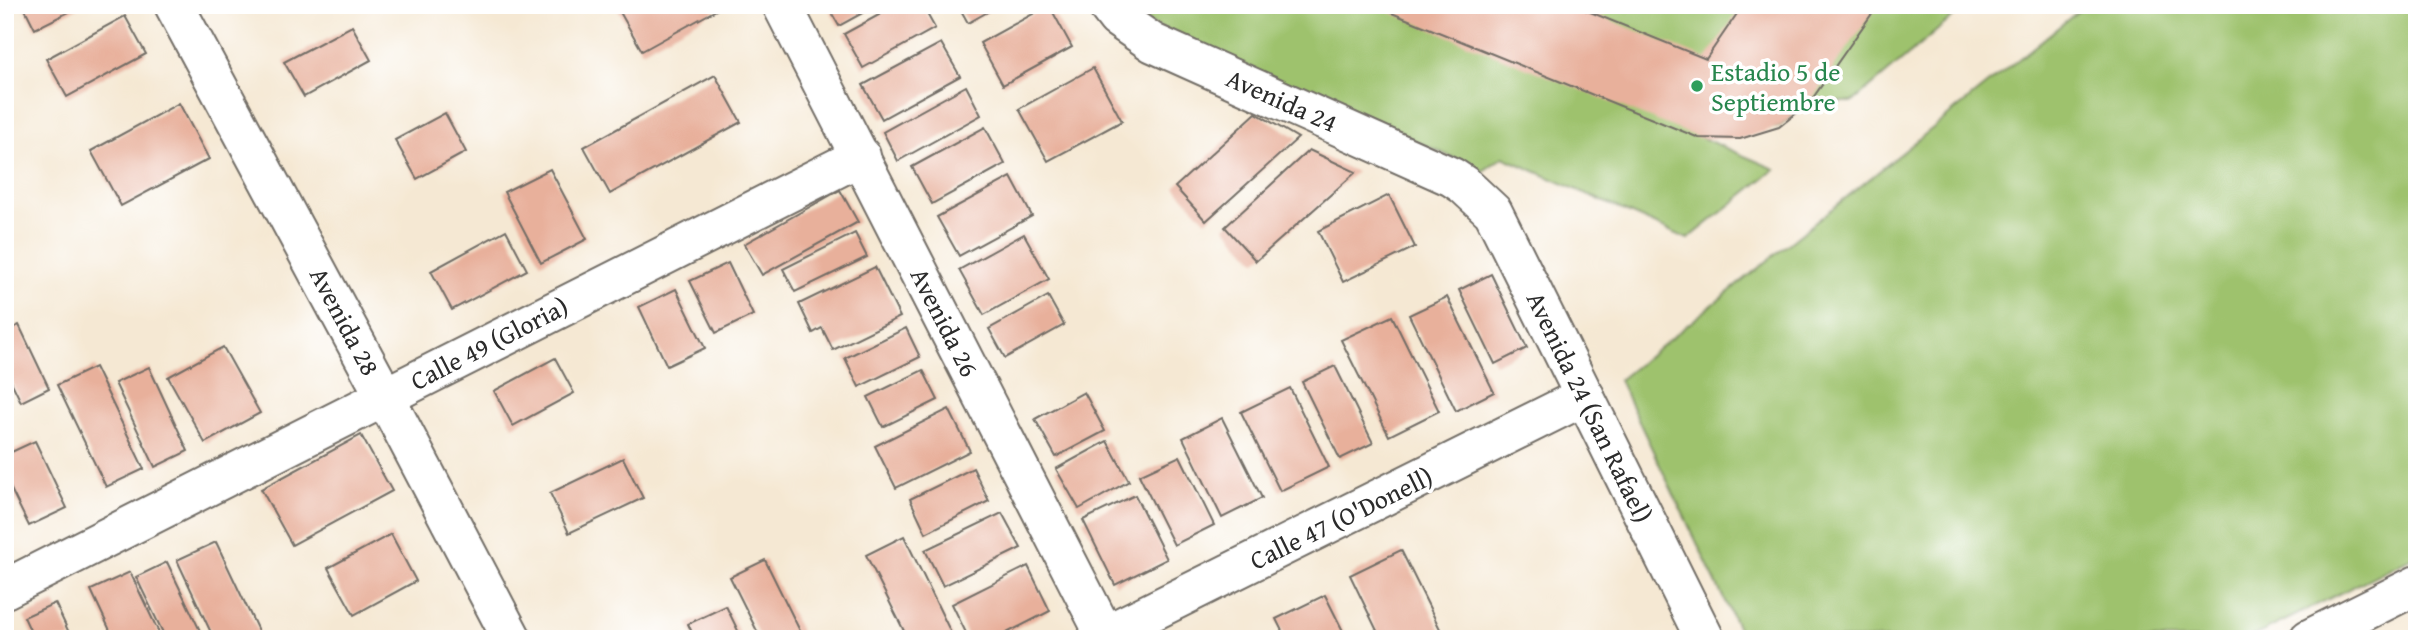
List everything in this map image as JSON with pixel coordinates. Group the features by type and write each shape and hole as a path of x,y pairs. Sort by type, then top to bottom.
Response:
{"street":[{"name":"Avenida 28","path":"174,5 512,639"},
{"name":"Avenida 26","path":"782,5 1103,637"},
{"name":"Avenida 24","path":"1107,5 1117,18 1153,43 1437,170 1464,185"},
{"name":"Calle 49 (Gloria)","path":"5,589 860,156"},
{"name":"Avenida 24 (San Rafael)","path":"1464,185 1493,212 1705,639"},
{"name":"Calle 47 (O'Donell)","path":"1103,637 1585,396"},
{"path":"2309,639 2417,585"}],"green space":[{"path":"1128,5 1967,5 1853,102 1810,102 1779,127 1702,138 1775,169 1688,239 1503,157 1483,171 1145,21"},
{"path":"2086,5 2417,5 2417,555 2248,639 1743,639 1619,380"}],"building":[{"path":"23,5 76,5 77,8 35,29"},
{"path":"616,5 725,5 642,51"},
{"path":"827,5 877,5 839,26"},
{"path":"897,5 922,5 935,28 863,68 844,34"},
{"path":"958,5 1000,5 968,23"},
{"path":"1049,5 1072,47 1003,85 980,43"},
{"name":"Estadio 5 de Septiembre","path":"1372,5 1573,5 1706,59 1743,5 1878,5 1810,102 1779,127 1740,139 1699,138"},
{"path":"125,16 146,54 67,97 46,59"},
{"path":"352,26 371,60 304,97 284,62"},
{"path":"941,43 960,76 882,119 863,85"},
{"path":"1093,68 1122,121 1048,161 1019,109"},
{"path":"715,75 741,122 610,194 584,147"},
{"path":"966,86 981,115 898,161 883,132"},
{"path":"179,103 209,159 121,206 91,151"},
{"path":"445,113 466,152 417,179 395,140"},
{"path":"1256,113 1298,138 1206,221 1175,187"},
{"path":"985,127 1005,164 932,204 912,167"},
{"path":"1309,150 1356,172 1256,261 1225,227"},
{"path":"550,169 587,239 541,263 504,192"},
{"path":"1011,177 1032,216 959,256 937,217"},
{"path":"840,190 858,222 762,275 744,244"},
{"path":"1389,195 1415,247 1343,282 1318,231"},
{"path":"506,230 527,270 452,310 431,271"},
{"path":"855,233 867,257 795,292 783,269"},
{"path":"1024,234 1049,279 984,315 959,270"},
{"path":"728,263 753,315 716,333 690,281"},
{"path":"875,267 900,317 833,350 822,328 813,333 799,304"},
{"path":"1491,274 1527,348 1495,364 1459,290"},
{"path":"676,289 705,348 667,366 639,307"},
{"path":"1048,296 1064,325 1005,358 989,329"},
{"path":"1447,297 1494,392 1456,411 1409,315"},
{"path":"1392,316 1439,411 1389,436 1341,340"},
{"path":"19,325 49,388 21,402 5,369 5,332"},
{"path":"906,328 920,357 859,387 845,358"},
{"path":"223,347 260,413 205,443 168,377"},
{"path":"555,358 574,393 513,426 494,391"},
{"path":"1335,366 1373,443 1340,459 1302,382"},
{"path":"95,367 144,469 106,487 57,385"},
{"path":"149,367 188,451 155,467 115,383"},
{"path":"923,370 938,400 883,427 868,397"},
{"path":"1290,388 1329,467 1280,491 1241,412"},
{"path":"1084,392 1105,431 1056,457 1035,419"},
{"path":"949,409 970,451 896,488 875,446"},
{"path":"1222,418 1262,498 1222,518 1183,438"},
{"path":"361,435 392,491 292,545 261,489"},
{"path":"35,441 67,508 29,526 5,477 5,455"},
{"path":"1107,441 1129,481 1079,509 1056,469"},
{"path":"1180,456 1214,525 1174,545 1139,475"},
{"path":"623,458 643,498 569,533 550,493"},
{"path":"973,468 989,501 926,533 910,499"},
{"path":"1135,495 1167,559 1115,585 1083,520"},
{"path":"1002,513 1021,548 943,586 925,550"},
{"path":"391,534 416,581 354,615 328,568"},
{"path":"904,536 954,639 908,639 866,555"},
{"path":"216,542 261,637 214,639 177,560"},
{"path":"1401,550 1445,639 1381,639 1350,575"},
{"path":"765,560 804,639 761,639 730,577"},
{"path":"167,562 204,639 166,639 136,577"},
{"path":"1028,566 1050,611 995,639 969,639 952,604"},
{"path":"130,572 162,639 114,639 91,590"},
{"path":"1325,595 1347,639 1286,639 1276,619"},
{"path":"55,603 72,639 34,639 24,617"},
{"path":"726,606 742,639 695,639 688,624"}],"place":[{"name":"Estadio 5 de Septiembre","path":"1697,86"}]}
